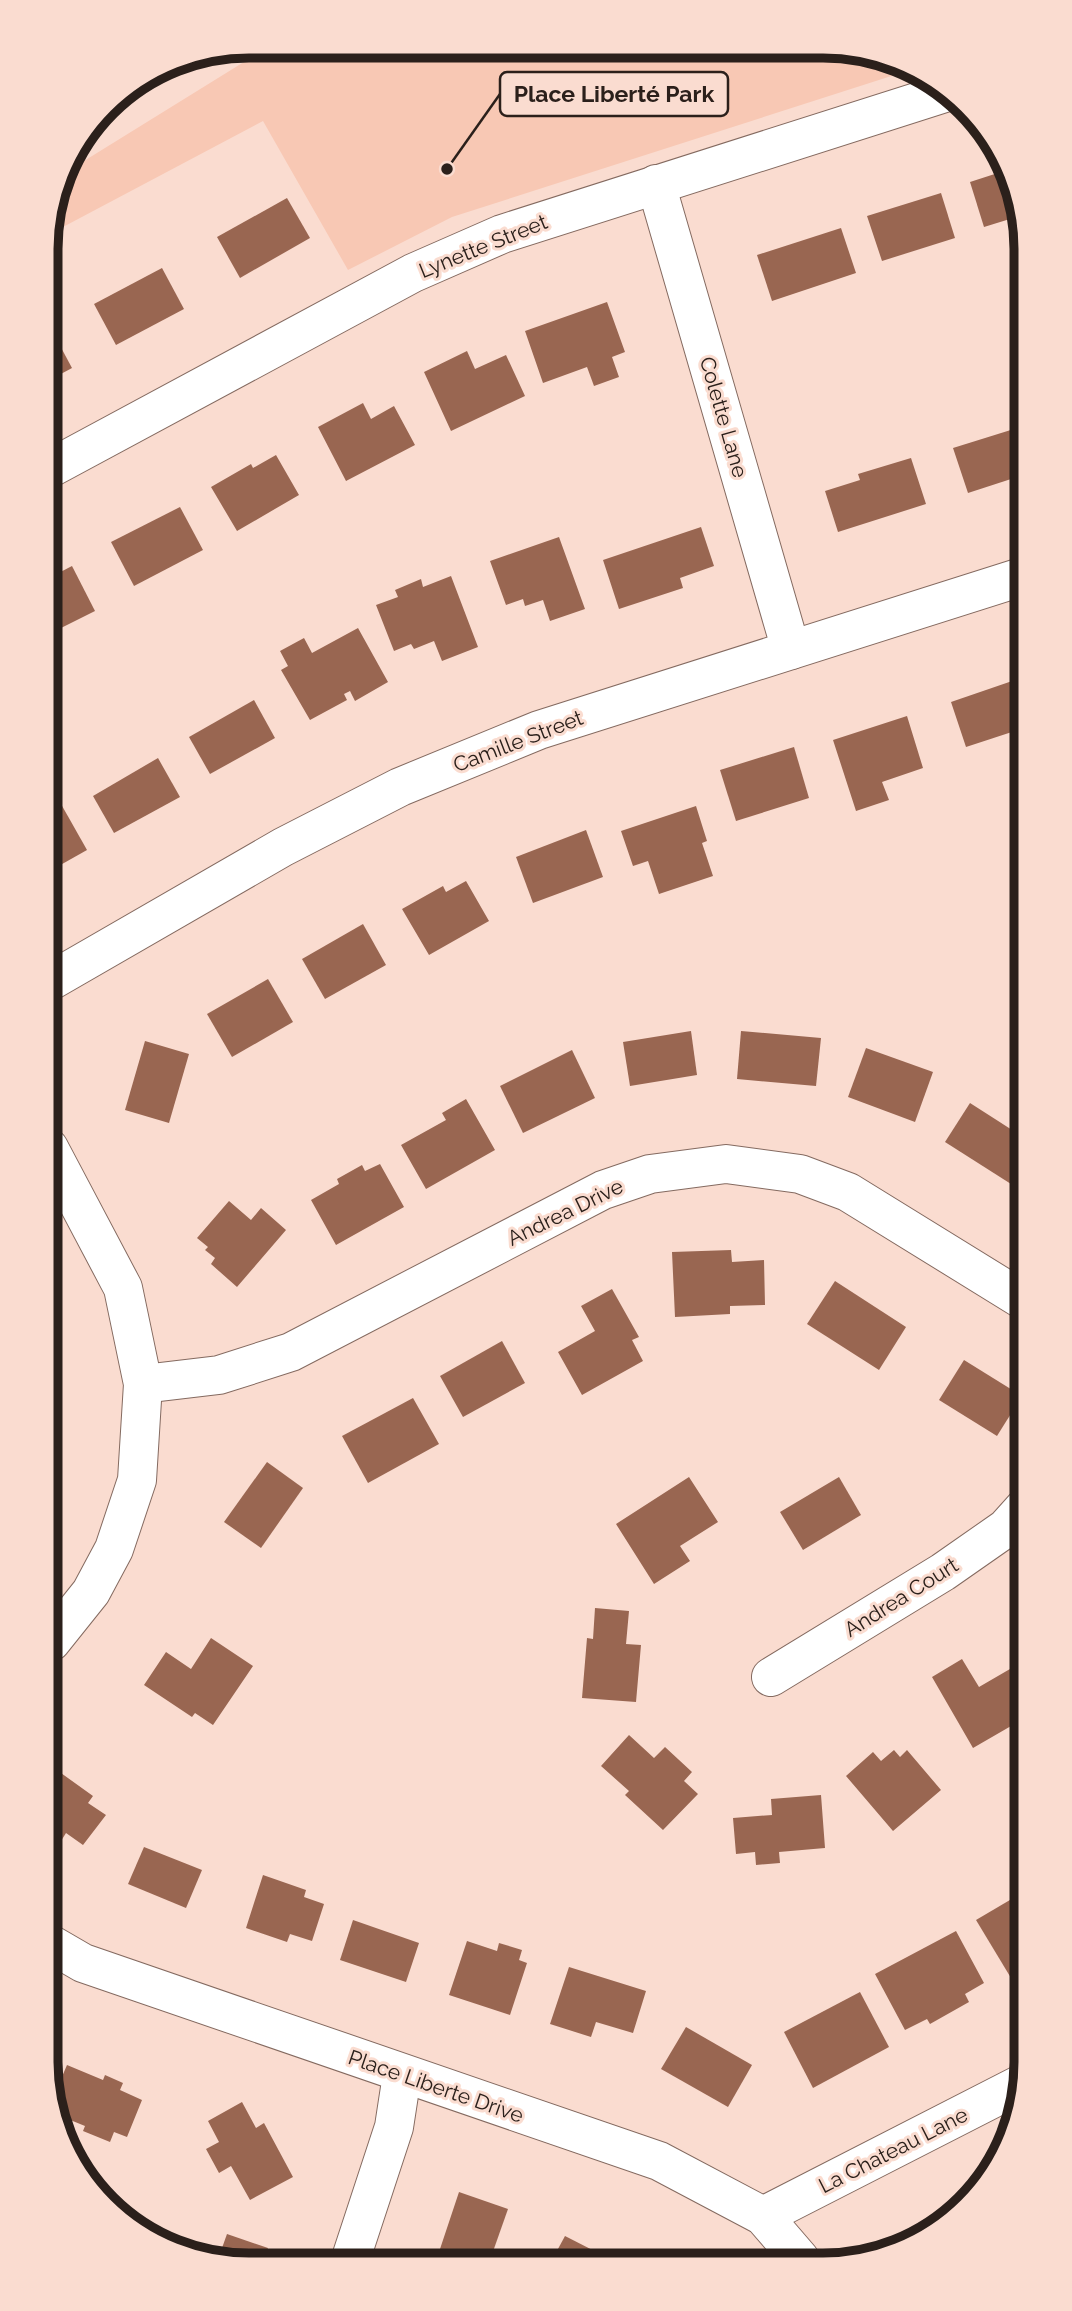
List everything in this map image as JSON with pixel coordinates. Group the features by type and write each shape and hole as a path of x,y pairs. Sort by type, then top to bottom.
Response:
{"street":[{"name":"Lynette Street","path":"58,464 413,273 502,234 936,96"},
{"name":"Colette Lane","path":"656,184 791,650"},
{"name":"Camille Street","path":"58,977 283,847 400,787 540,730 1014,579"},
{"path":"58,1164 123,1288 143,1384 137,1480 114,1549 92,1592 58,1633"},
{"name":"Andrea Drive","path":"143,1384 219,1375 291,1352 603,1190 650,1174 726,1164 800,1174 848,1192 1014,1294"},
{"name":"Andrea Court","path":"771,1677 943,1572 1006,1528 1014,1519"},
{"name":"Place Liberte Drive","path":"58,1948 83,1963 402,2075 659,2161 763,2216 795,2253"},
{"path":"353,2253 394,2127 402,2075"},
{"name":"La Chateau Lane","path":"763,2216 1012,2088"}],"shaded area":[{"path":"251,58 835,58 860,61 899,74 452,217 348,270 263,121 59,229 64,200 76,166"}],"building":[{"path":"998,173 1012,218 984,227 970,182"},
{"path":"941,193 955,238 882,261 867,216"},
{"path":"287,198 310,238 240,278 217,237"},
{"path":"841,228 856,273 772,301 757,255"},
{"path":"162,268 184,309 116,345 94,304"},
{"path":"607,302 625,352 612,357 619,377 594,386 587,367 543,383 525,331"},
{"path":"58,342 72,368 58,376"},
{"path":"467,351 475,369 506,355 525,396 451,431 424,372"},
{"path":"363,403 371,419 394,406 415,445 346,481 318,427"},
{"path":"1014,429 1014,478 968,493 953,448"},
{"path":"276,455 299,495 237,531 211,487 251,464 253,468"},
{"path":"911,458 926,504 838,532 825,491 860,480 858,474"},
{"path":"180,507 203,550 134,586 111,542"},
{"path":"701,527 714,566 680,578 683,588 619,609 603,560"},
{"path":"559,537 585,609 550,621 543,600 525,606 523,599 506,605 490,561"},
{"path":"72,566 95,611 58,630 58,573"},
{"path":"451,576 478,647 442,661 434,641 414,649 411,644 394,651 376,605 398,597 395,590 421,579 423,587"},
{"path":"358,628 388,682 355,701 350,691 344,694 347,700 310,720 281,670 288,666 280,651 304,638 312,653"},
{"path":"1014,680 1014,731 966,747 951,702"},
{"path":"254,700 275,738 210,774 189,737"},
{"path":"907,716 923,768 882,782 889,800 856,811 833,740"},
{"path":"794,747 809,798 736,821 720,770"},
{"path":"158,758 180,797 114,833 93,796"},
{"path":"61,804 87,850 58,866 58,806"},
{"path":"696,806 707,841 702,843 713,876 659,894 648,861 633,866 621,831"},
{"path":"586,830 603,877 533,903 516,857"},
{"path":"466,881 489,921 429,955 402,909 443,886 446,892"},
{"path":"363,924 386,965 325,999 302,959"},
{"path":"268,979 293,1022 232,1057 207,1014"},
{"path":"691,1031 697,1075 630,1086 623,1042"},
{"path":"741,1031 821,1038 816,1086 737,1079"},
{"path":"145,1041 189,1054 169,1123 125,1110"},
{"path":"866,1048 933,1072 915,1122 848,1097"},
{"path":"572,1050 595,1098 523,1133 500,1086"},
{"path":"466,1099 495,1150 426,1189 401,1145 446,1120 442,1113"},
{"path":"970,1103 1014,1131 1014,1179 1011,1184 945,1142"},
{"path":"380,1164 404,1207 336,1245 311,1200 339,1184 337,1179 362,1165 365,1171"},
{"path":"229,1201 251,1220 261,1208 286,1230 237,1287 211,1264 215,1258 205,1250 208,1247 197,1238"},
{"path":"731,1250 732,1262 764,1260 765,1305 730,1306 730,1314 675,1317 672,1252"},
{"path":"835,1281 906,1327 879,1370 807,1324"},
{"path":"612,1289 639,1337 632,1340 643,1361 582,1395 558,1352 595,1331 581,1306"},
{"path":"502,1341 525,1383 463,1417 440,1376"},
{"path":"964,1360 1014,1391 1014,1409 997,1436 939,1400"},
{"path":"413,1398 439,1444 368,1483 342,1436"},
{"path":"267,1462 303,1488 261,1548 224,1522"},
{"path":"689,1477 718,1522 680,1546 690,1561 654,1584 616,1524"},
{"path":"839,1477 861,1515 803,1550 780,1512"},
{"path":"595,1608 629,1611 626,1644 641,1645 636,1702 582,1698 587,1638 593,1639"},
{"path":"211,1638 253,1666 213,1725 195,1713 192,1717 144,1685 166,1652 191,1669"},
{"path":"962,1659 979,1687 1010,1669 1014,1675 1014,1724 973,1748 932,1677"},
{"path":"629,1735 654,1758 665,1747 692,1772 684,1781 698,1794 663,1830 625,1795 629,1791 601,1766"},
{"path":"894,1750 900,1757 907,1750 941,1790 893,1831 846,1776 873,1752 881,1761"},
{"path":"58,1771 93,1796 88,1803 106,1815 83,1845 66,1833 61,1841 58,1839"},
{"path":"821,1795 825,1848 779,1852 780,1863 756,1865 755,1852 736,1854 733,1818 772,1815 771,1799"},
{"path":"144,1847 202,1870 186,1908 128,1884"},
{"path":"263,1875 306,1890 304,1897 324,1904 312,1941 290,1934 287,1942 246,1928"},
{"path":"1014,1898 1014,1976 1011,1978 976,1920"},
{"path":"353,1920 419,1943 406,1982 340,1960"},
{"path":"956,1931 984,1983 965,1994 969,2002 930,2024 927,2019 905,2030 875,1974"},
{"path":"467,1941 497,1951 499,1943 522,1950 519,1960 527,1963 510,2015 449,1995"},
{"path":"569,1967 646,1991 633,2033 596,2022 591,2037 550,2024"},
{"path":"860,1992 889,2047 813,2088 784,2032"},
{"path":"686,2027 752,2065 728,2107 661,2069"},
{"path":"67,2065 103,2080 105,2075 123,2083 120,2090 142,2100 127,2137 114,2132 110,2142 83,2131 85,2126 66,2118 59,2084"},
{"path":"242,2102 256,2128 264,2123 293,2177 250,2200 231,2166 219,2173 206,2149 219,2142 208,2121"},
{"path":"459,2192 508,2209 492,2253 439,2253"},
{"path":"227,2234 268,2248 266,2253 221,2251"},
{"path":"565,2236 598,2253 556,2253"}],"place":[{"name":"Place Liberté Park","path":"447,169"}]}
